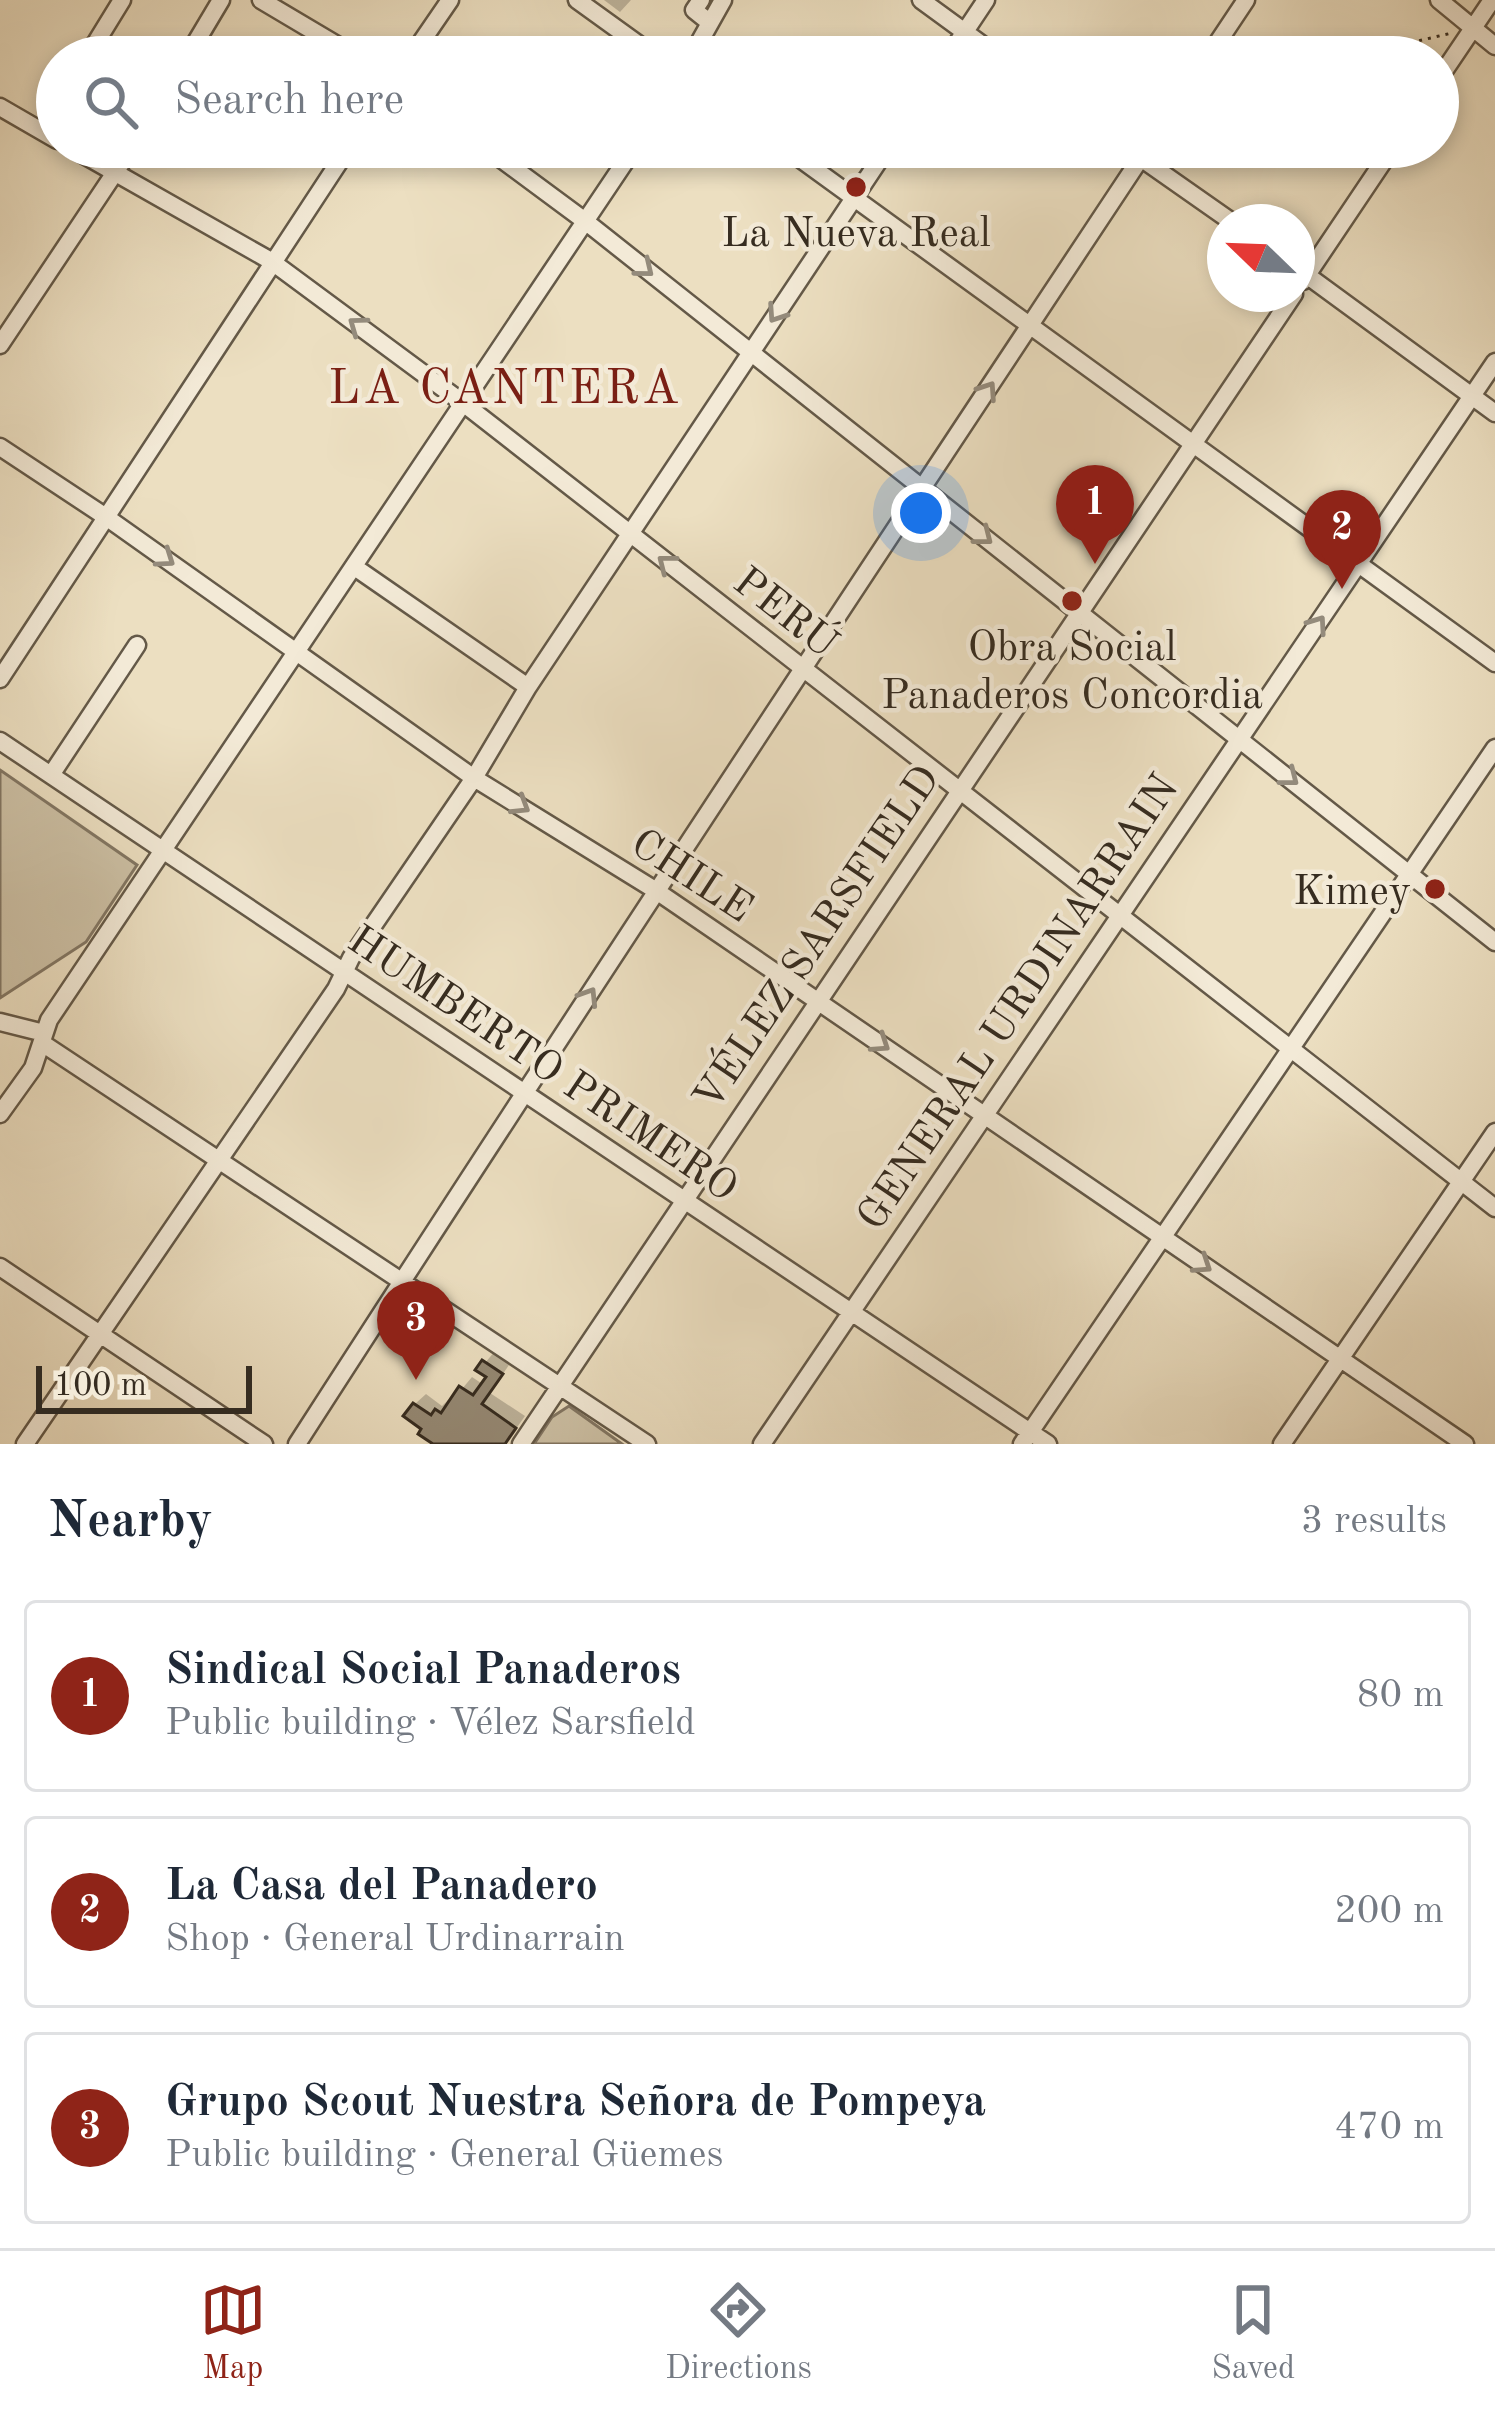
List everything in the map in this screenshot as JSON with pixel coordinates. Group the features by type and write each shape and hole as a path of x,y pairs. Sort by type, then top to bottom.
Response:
{"street":[{"path":"100,36 122,0"},
{"path":"200,36 221,0"},
{"path":"261,0 322,36"},
{"path":"425,36 450,0"},
{"path":"578,0 627,36"},
{"path":"701,0 694,10 709,22"},
{"path":"702,36 723,0"},
{"path":"921,0 970,36"},
{"path":"962,36 986,0"},
{"path":"1222,36 1246,0"},
{"path":"1438,0 1495,46"},
{"path":"1459,50 1492,0"},
{"path":"0,106 36,127"},
{"name":"PERÚ","path":"106,168 271,261 463,403 1495,1208"},
{"path":"0,344 120,168"},
{"path":"0,679 335,168"},
{"path":"513,168 1495,942"},
{"path":"3,1103 33,1068 49,1020 621,168"},
{"path":"814,168 1495,663"},
{"path":"25,1444 346,972 628,534 874,168"},
{"path":"297,1444 527,1095 655,890 1134,168"},
{"path":"1163,168 1209,204"},
{"name":"VÉLEZ SARSFIELD","path":"1315,258 1378,168"},
{"path":"1315,292 1495,413"},
{"name":"VÉLEZ SARSFIELD","path":"520,1444 958,789 1195,445 1279,312"},
{"name":"GENERAL URDINARRAIN","path":"762,1444 1495,362"},
{"name":"CHILE","path":"0,447 474,778 655,890 1465,1444"},
{"path":"356,568 528,687"},
{"path":"51,775 137,645"},
{"name":"HUMBERTO PRIMERO","path":"0,741 849,1310 1026,1438 1048,1444"},
{"path":"1026,1438 1495,748"},
{"path":"0,1022 43,1038 647,1444"},
{"path":"1282,1444 1495,1132"},
{"path":"0,1267 264,1444"}],"path":[{"path":"1440,36 1474,28"}],"shaded area":[{"path":"0,770 137,865 86,942 0,998"},
{"path":"569,1406 622,1444 534,1444 552,1417"}],"building":[{"path":"482,1360 503,1374 482,1404 516,1428 505,1444 433,1444 418,1434 421,1429 403,1416 413,1403 431,1415 435,1409 441,1413 459,1386 473,1395 486,1377 475,1370"}],"place":[{"name":"La Nueva Real","path":"856,187"},
{"name":"Sindical Social Panaderos","path":"1095,564"},
{"name":"La Casa del Panadero","path":"1342,589"},
{"name":"Obra Social Panaderos Concordia","path":"1072,601"},
{"name":"Kimey","path":"1435,889"},
{"name":"Grupo Scout Nuestra Señora de Pompeya","path":"416,1380"}],"district":[{"name":"LA CANTERA","path":"505,386"}]}
